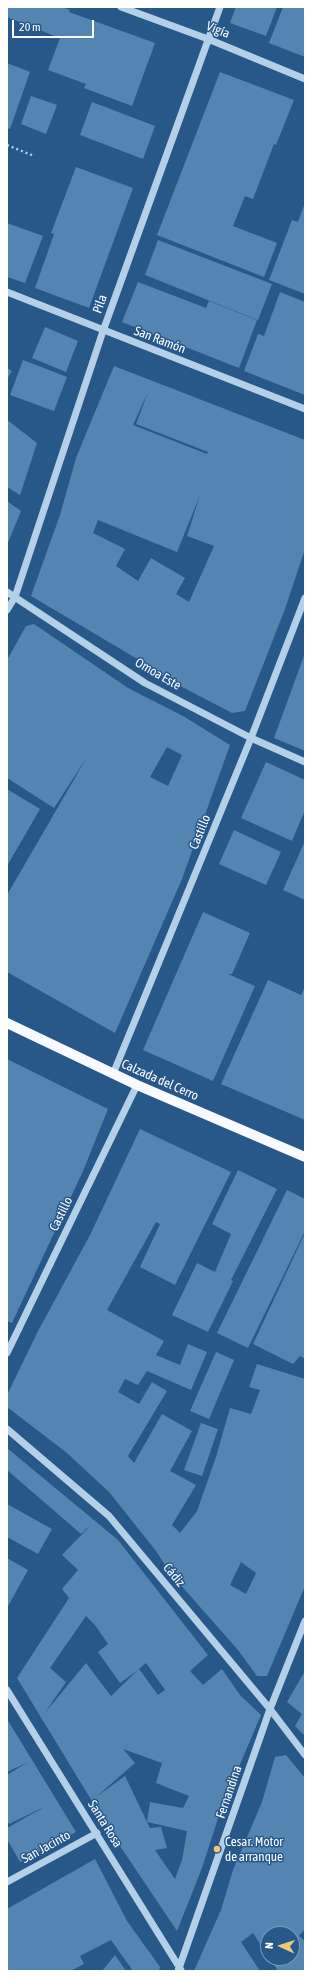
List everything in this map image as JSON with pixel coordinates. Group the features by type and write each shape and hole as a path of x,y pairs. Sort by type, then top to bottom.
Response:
{"main road":[{"name":"Calzada del Cerro","path":"7,1023 137,1085 305,1157"}],"street":[{"name":"Vigía","path":"121,7 208,39 305,79"},
{"name":"Pila","path":"7,610 15,597 103,331 220,7"},
{"name":"San Ramón","path":"7,292 103,331 305,409"},
{"name":"Omoa Este","path":"7,592 145,682 251,738 305,762"},
{"name":"Castillo","path":"113,1074 251,738 305,598"},
{"name":"Castillo","path":"7,1353 137,1085"},
{"name":"Cádiz","path":"7,1429 109,1516 270,1709 305,1755"},
{"name":"Fernandina","path":"180,1970 270,1709 305,1621"},
{"name":"Santa Rosa","path":"7,1690 97,1833 180,1970"},
{"name":"San Jacinto","path":"7,1882 97,1833"}],"path":[{"path":"7,145 34,156"}],"building":[{"path":"7,7 62,7 70,10 69,12 155,43 132,106 84,88 86,84 48,70 60,38 7,17"},
{"path":"236,7 277,7 266,36 230,23"},
{"path":"283,7 305,7 305,57 269,43"},
{"path":"7,63 30,72 10,129 7,128"},
{"path":"220,72 294,100 276,145 274,144 253,199 245,196 233,226 277,243 264,277 157,235"},
{"path":"31,96 57,105 46,134 21,124"},
{"path":"92,102 155,126 143,159 80,135"},
{"path":"76,167 133,188 89,308 35,288 54,234 51,233"},
{"path":"305,203 305,294 269,280 292,220 298,222"},
{"path":"7,223 43,236 25,283 7,277"},
{"path":"158,240 272,284 258,320 145,275"},
{"path":"138,282 206,308 209,301 257,320 239,368 122,322"},
{"path":"280,292 305,302 305,395 244,371 258,334 264,336"},
{"path":"45,327 78,341 66,372 32,358"},
{"path":"23,360 67,377 54,411 10,395"},
{"path":"114,366 305,440 305,549 285,609 245,711 232,713 161,676 139,660 31,596 60,515 76,458","holes":["148,392 136,424 208,452 207,454 133,425","200,495 187,536 214,546 189,602 176,594 185,578 151,558 138,581 116,566 125,549 93,533 98,520 177,552"]},
{"path":"7,368 12,371 7,379"},
{"path":"7,420 37,443 20,495 7,487"},
{"path":"7,501 21,511 7,545"},
{"path":"34,624 128,688 183,716 230,745 182,879 115,1033 7,972 7,895 87,757 54,808 7,778 7,660 26,626","holes":["167,747 182,755 168,786 150,777"]},
{"path":"305,653 305,751 274,738"},
{"path":"266,762 305,780 305,810 292,841 241,818"},
{"path":"7,789 40,809 7,866"},
{"path":"234,830 281,852 266,885 219,864"},
{"path":"305,841 305,900 283,890"},
{"path":"203,912 250,933 232,974 228,974 255,986 213,1081 143,1050"},
{"path":"268,980 301,995 305,987 305,1120 221,1084"},
{"path":"7,1059 108,1109 83,1171 12,1323 7,1321"},
{"path":"140,1129 231,1172 175,1285 140,1267 167,1209 160,1224 156,1222 107,1310 164,1341 156,1355 180,1365 188,1344 207,1352 191,1390 147,1371 138,1385 125,1379 118,1392 139,1404 152,1382 167,1391 128,1456 134,1463 162,1414 192,1431 170,1471 196,1485 172,1525 180,1533 197,1511 216,1457 230,1408 251,1414 260,1390 249,1387 257,1364 305,1379 305,1586 267,1676 257,1676 238,1650 171,1574 156,1551 109,1492 67,1453 7,1407 7,1395 37,1333 90,1235","holes":["241,1562 256,1573 246,1594 230,1585"]},
{"path":"238,1170 277,1189 231,1280 233,1281 208,1332 172,1315 197,1263 215,1272 231,1234 212,1224"},
{"path":"287,1190 305,1199 305,1231 248,1348 217,1333"},
{"path":"305,1233 305,1359 300,1356 293,1364 253,1344"},
{"path":"216,1352 234,1360 209,1419 190,1411"},
{"path":"201,1423 218,1429 202,1476 184,1470"},
{"path":"7,1448 118,1540 208,1655 190,1671 203,1685 222,1669 240,1695 261,1715 221,1809 202,1868 177,1931 112,1834 17,1678 69,1598 62,1589 78,1570 62,1555 91,1525 81,1534 7,1470","holes":["86,1616 95,1625 108,1644 98,1652 120,1683 138,1670 111,1696 86,1663 44,1714 66,1682 50,1668","146,1663 165,1690 158,1695 139,1669","123,1749 162,1763 156,1783 189,1796 183,1808 150,1802 147,1822 125,1776 96,1797 135,1763","147,1822 187,1831 182,1860 175,1879 155,1850 167,1848 161,1827 150,1828"]},
{"path":"7,1504 52,1529 38,1554 7,1537"},
{"path":"7,1558 28,1570 7,1608"},
{"path":"305,1671 305,1736 295,1726 302,1714 287,1702"},
{"path":"7,1719 76,1832 20,1862 7,1839 7,1828 46,1806 9,1824 7,1820 7,1775 28,1762 7,1772"},
{"path":"286,1755 305,1778 305,1929 300,1935 300,1926 260,1926 260,1944 253,1933 241,1942 260,1971 194,1971 221,1910 233,1870 262,1802 275,1757"},
{"path":"95,1859 127,1921 160,1967 159,1971 133,1971 111,1940 80,1956 84,1964 70,1971 7,1971 7,1909"},
{"path":"300,1937 305,1941 305,1971 278,1971 275,1966 300,1966"},
{"path":"115,1955 126,1971 102,1971"}],"place":[{"name":"Cesar. Motor de arranque","path":"217,1849"}]}
